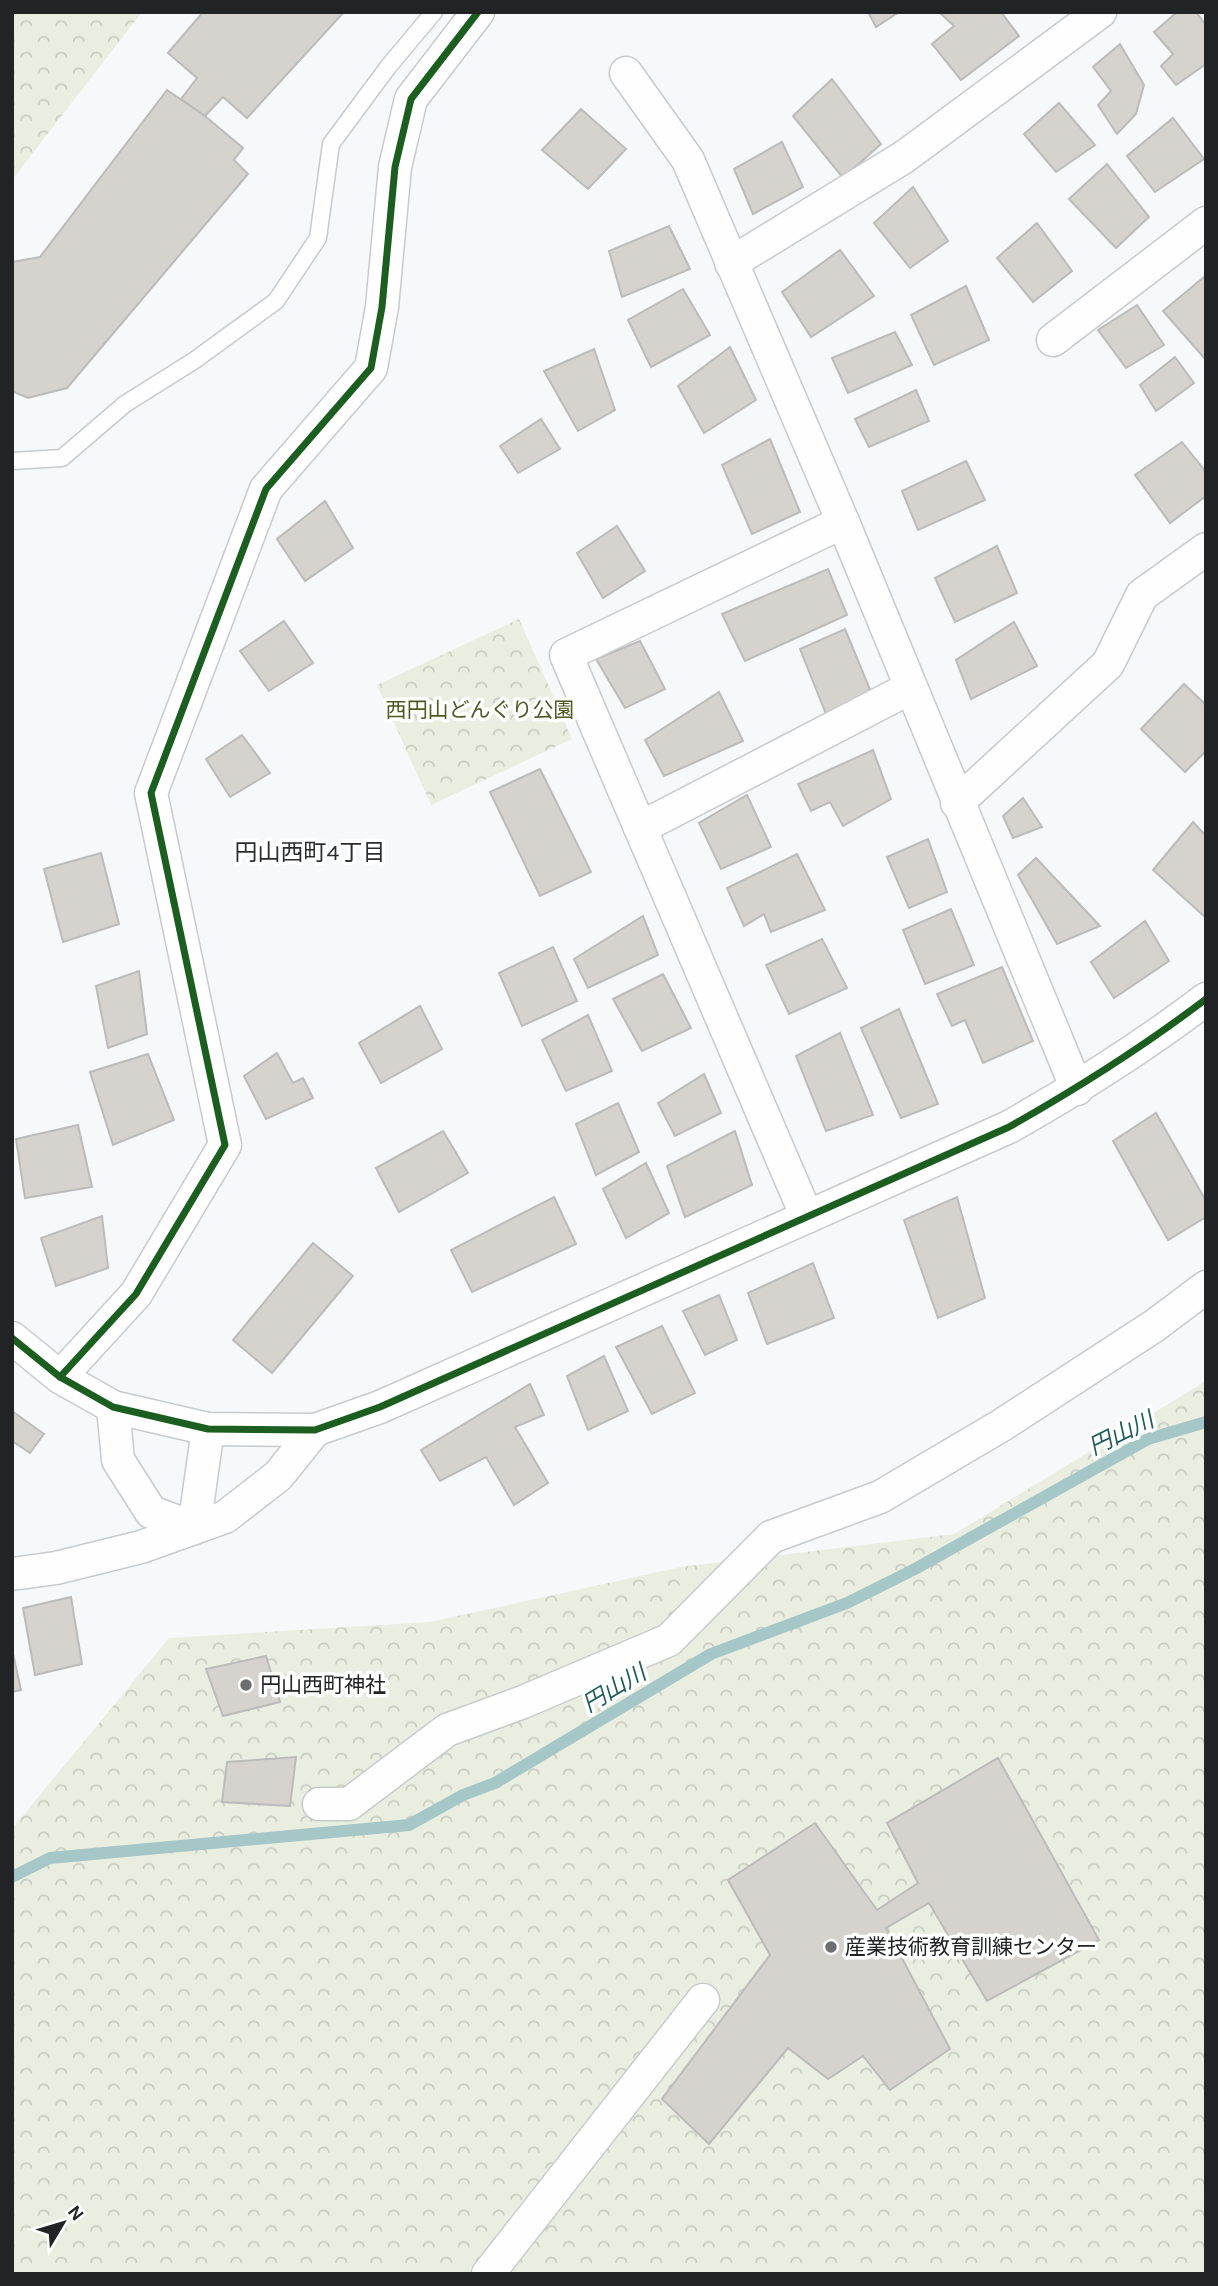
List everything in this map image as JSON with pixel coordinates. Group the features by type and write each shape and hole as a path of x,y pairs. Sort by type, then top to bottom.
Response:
{"street":[{"path":"60,1377 136,1294 225,1145 151,793 266,489 371,368 382,307 395,167 411,99 478,12"},
{"path":"731,263 904,157 1100,12"},
{"path":"626,73 688,160 843,522 1077,1089"},
{"path":"1053,340 1206,223"},
{"path":"807,1217 566,655 843,522"},
{"path":"957,803 1108,664 1142,595 1206,549"},
{"path":"640,828 910,688"},
{"path":"12,1338 60,1377 113,1407 208,1429 315,1430 380,1407 1009,1126 1077,1089 1206,999"},
{"path":"320,1804 349,1804 447,1730 523,1702 669,1640 771,1537 880,1497 1002,1425 1154,1326 1206,1287"},
{"path":"113,1407 118,1460 151,1512 194,1528"},
{"path":"194,1528 208,1429"},
{"path":"12,1574 57,1568 141,1547 225,1517 278,1476 315,1430"},
{"path":"488,2274 703,2000"}],"lane":[{"path":"12,461 62,458 125,404 195,360 276,301 317,238 331,144 388,67 434,12"}],"green space":[{"path":"12,12 142,12 12,180"},
{"name":"西円山どんぐり公園","path":"519,619 572,739 431,805 377,685"},
{"path":"1206,1381 1206,2274 12,2274 12,1829 169,1638 430,1622 681,1567 954,1534"}],"building":[{"path":"203,12 344,12 247,118 223,97 205,116 181,99 197,78 168,53"},
{"path":"868,12 899,12 876,27"},
{"path":"939,12 1001,12 1019,36 961,80 932,44 954,26"},
{"path":"1177,12 1196,12 1206,25 1206,64 1176,85 1161,66 1173,54 1154,32"},
{"path":"1120,44 1144,85 1136,114 1117,134 1098,105 1111,91 1093,67"},
{"path":"832,79 881,144 843,178 793,116"},
{"path":"167,90 205,116 243,148 234,160 248,174 67,388 28,398 12,391 12,262 40,257"},
{"path":"1059,103 1095,145 1056,172 1024,134"},
{"path":"581,109 626,149 588,189 542,150"},
{"path":"1173,118 1204,159 1155,192 1127,156"},
{"path":"782,142 803,187 753,214 734,169"},
{"path":"1107,164 1149,217 1116,248 1069,199"},
{"path":"913,187 948,241 910,268 874,223"},
{"path":"1037,223 1072,271 1033,302 997,258"},
{"path":"669,226 690,269 622,297 609,251"},
{"path":"840,250 874,296 811,337 782,292"},
{"path":"1204,277 1206,280 1206,360 1163,311"},
{"path":"966,286 989,340 934,365 911,315"},
{"path":"683,289 710,335 651,367 628,320"},
{"path":"1137,305 1164,345 1126,368 1098,330"},
{"path":"895,332 912,365 848,393 832,358"},
{"path":"730,347 756,400 704,433 678,386"},
{"path":"594,349 615,410 578,431 544,371"},
{"path":"1175,357 1194,383 1156,411 1140,385"},
{"path":"916,390 929,421 869,447 855,419"},
{"path":"541,419 560,449 518,473 500,446"},
{"path":"770,439 800,512 752,534 722,465"},
{"path":"1182,442 1206,472 1206,496 1170,523 1135,475"},
{"path":"966,461 985,500 918,530 902,491"},
{"path":"325,501 353,548 305,581 277,539"},
{"path":"617,526 645,571 603,598 577,553"},
{"path":"997,546 1017,593 955,622 935,578"},
{"path":"828,569 847,615 745,661 722,614"},
{"path":"284,621 313,663 269,691 240,651"},
{"path":"1014,622 1037,666 971,699 956,660"},
{"path":"845,629 873,697 826,714 800,649"},
{"path":"640,641 665,689 625,708 596,659"},
{"path":"1184,684 1206,705 1206,751 1185,772 1141,729"},
{"path":"719,692 743,741 664,776 645,740"},
{"path":"242,735 270,773 230,797 206,759"},
{"path":"873,750 891,799 843,826 830,802 811,811 798,784"},
{"path":"540,769 591,872 540,896 490,792"},
{"path":"747,795 771,847 721,869 699,823"},
{"path":"1023,798 1042,827 1013,838 1003,816"},
{"path":"1193,822 1206,836 1206,918 1153,870"},
{"path":"928,839 947,892 909,908 887,857"},
{"path":"101,853 119,924 63,942 44,869"},
{"path":"797,854 825,910 771,932 764,914 744,926 727,888"},
{"path":"1036,858 1100,926 1057,944 1018,875"},
{"path":"951,909 974,965 925,984 903,930"},
{"path":"643,916 658,955 588,988 574,959"},
{"path":"1145,921 1169,961 1114,998 1091,962"},
{"path":"822,939 847,988 789,1014 766,965"},
{"path":"553,947 577,1001 522,1026 499,973"},
{"path":"1002,967 1033,1041 983,1063 965,1020 952,1026 937,994"},
{"path":"139,971 147,1034 108,1048 96,986"},
{"path":"663,974 691,1028 642,1051 613,999"},
{"path":"420,1006 442,1049 381,1083 359,1043"},
{"path":"899,1009 938,1104 901,1118 861,1028"},
{"path":"588,1015 612,1071 566,1091 542,1040"},
{"path":"840,1033 873,1115 826,1131 796,1056"},
{"path":"277,1053 293,1083 303,1078 313,1098 266,1119 244,1076"},
{"path":"148,1054 174,1120 113,1145 90,1072"},
{"path":"704,1074 721,1113 675,1136 658,1103"},
{"path":"618,1103 639,1152 596,1175 576,1124"},
{"path":"1156,1113 1206,1201 1206,1217 1168,1240 1113,1141"},
{"path":"78,1125 92,1187 25,1198 16,1139"},
{"path":"443,1131 468,1173 399,1212 376,1168"},
{"path":"735,1131 752,1185 685,1217 667,1166"},
{"path":"646,1163 669,1213 626,1238 603,1189"},
{"path":"554,1197 576,1244 472,1292 451,1250"},
{"path":"957,1197 985,1298 938,1318 904,1220"},
{"path":"102,1216 108,1268 56,1286 41,1238"},
{"path":"313,1243 353,1276 272,1373 233,1340"},
{"path":"813,1263 834,1318 767,1344 748,1293"},
{"path":"719,1295 737,1340 705,1355 683,1311"},
{"path":"662,1326 695,1393 652,1414 616,1347"},
{"path":"604,1356 628,1411 588,1430 567,1376"},
{"path":"530,1384 544,1415 515,1427 548,1483 514,1505 486,1457 440,1481 421,1450"},
{"path":"12,1411 44,1434 30,1453 12,1441"},
{"path":"71,1597 82,1664 35,1675 23,1608"},
{"path":"12,1649 21,1690 12,1692"},
{"path":"266,1656 280,1702 223,1716 206,1669"},
{"path":"296,1757 290,1806 222,1802 227,1762"},
{"name":"産業技術教育訓練センター","path":"998,1758 1099,1940 987,2001 929,1903 886,1928 950,2049 890,2090 863,2056 828,2079 788,2048 709,2144 662,2099 770,1955 728,1880 815,1823 877,1910 918,1883 887,1823"}],"waterway":[{"name":"円山川","path":"12,1877 50,1858 409,1825 463,1795 495,1783 711,1654 847,1603 915,1569 1148,1439 1206,1422"}],"cycle path":[{"path":"60,1377 136,1294 225,1145 151,793 266,489 371,368 382,307 395,167 411,99 478,12"},
{"path":"12,1338 60,1377 113,1407 208,1429 315,1430 380,1407 1009,1127 1110,1066 1206,999"}],"place":[{"name":"円山西町神社","path":"246,1685"},
{"name":"産業技術教育訓練センター","path":"831,1947"}],"district":[{"name":"円山西町4丁目","path":"310,852"}]}
